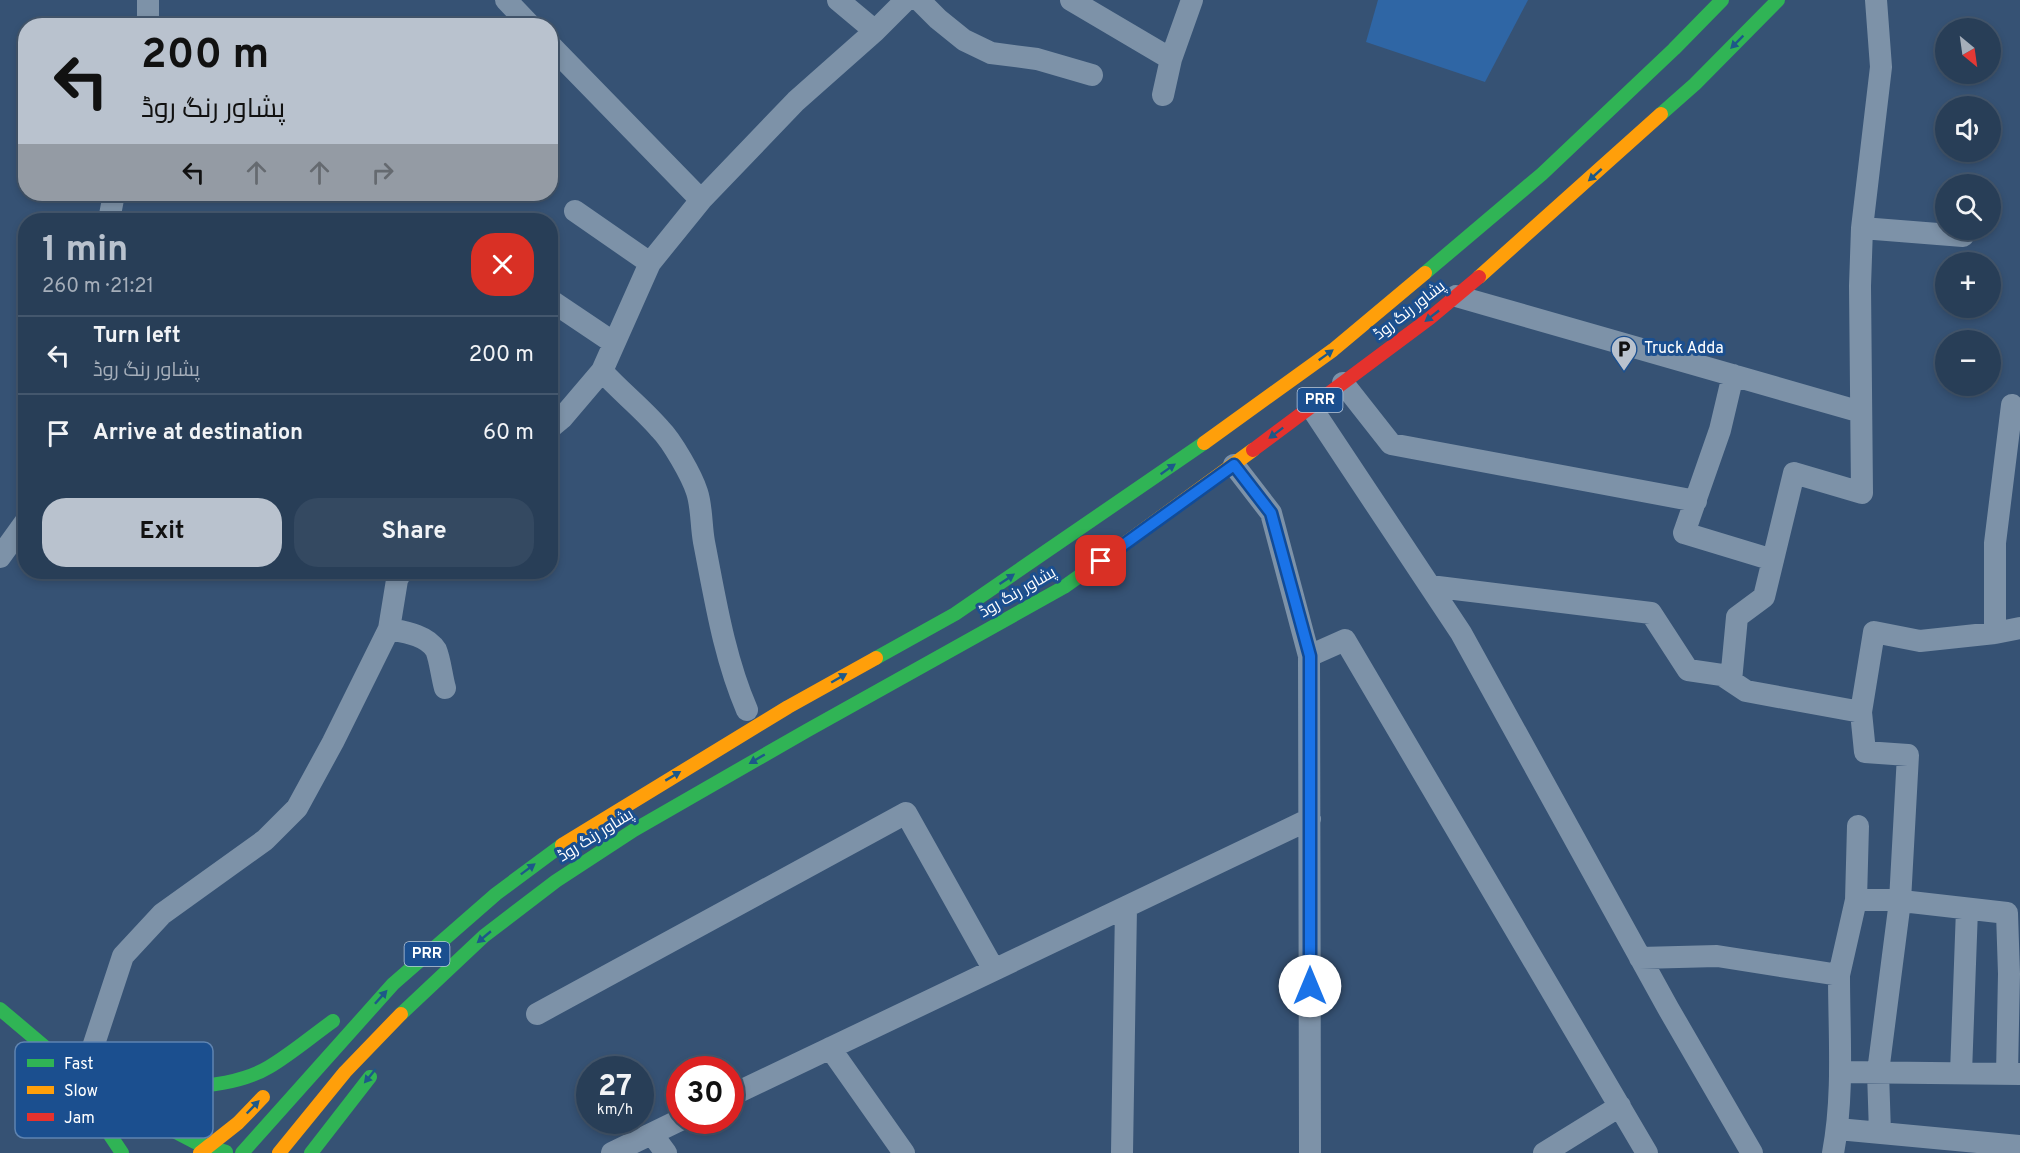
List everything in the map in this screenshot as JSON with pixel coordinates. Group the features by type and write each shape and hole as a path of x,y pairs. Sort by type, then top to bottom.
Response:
{"highway":[{"name":"پشاور رنگ روڈ","path":"242,1153 393,984 496,894 557,848 623,806 788,707 955,614 1173,466 1333,350 1542,174 1674,49 1722,0"},
{"name":"پشاور رنگ روڈ","path":"279,1153 345,1072 422,993 484,936 556,880 634,830 1064,587 1234,465 1456,296 1553,213 1695,84 1778,0"},
{"path":"743,713 754,708 788,707"},
{"path":"780,762 808,730"},
{"path":"0,1009 39,1042"},
{"path":"213,1085 242,1079 268,1068 336,1017 286,1072"},
{"path":"311,1153 378,1067"},
{"path":"205,1150 238,1124 270,1090"},
{"path":"336,1144 345,1108"},
{"path":"109,1138 110,1153"},
{"path":"112,1138 122,1153"},
{"path":"188,1138 205,1150 228,1153"}],"street":[{"path":"147,18 148,0"},
{"path":"506,0 523,18"},
{"path":"838,0 875,31"},
{"path":"558,421 602,371 650,263 700,200 796,101 875,31 906,0"},
{"path":"919,0 964,40 991,53 1037,59 1092,75"},
{"path":"1071,0 1171,59"},
{"path":"1163,95 1171,59 1192,0"},
{"path":"1731,681 1737,617 1764,597 1794,473 1862,493 1860,286 1862,228 1881,67 1876,0"},
{"path":"558,53 700,200"},
{"path":"575,211 650,263"},
{"path":"1862,228 1935,234"},
{"path":"1456,296 1861,412"},
{"path":"558,306 614,344"},
{"path":"602,371 618,390 661,430 681,460 697,492 717,607 743,713"},
{"path":"1733,375 1720,430 1684,533 1773,560"},
{"path":"1343,383 1391,444 1696,501"},
{"path":"1995,633 1995,543 2012,405"},
{"path":"1311,407 1461,633 1640,958 1752,1153"},
{"path":"1234,465 1271,513 1310,656 1310,1153"},
{"path":"0,558 18,532"},
{"path":"95,1042 123,956 162,914 265,840 297,808 333,742 389,629 398,579"},
{"path":"1430,586 1652,613 1688,670 1722,675 1746,691 1861,712"},
{"path":"1880,1133 1878,1072 1900,901 1908,755 1865,752 1861,712 1874,632 1920,640 1995,633 2020,628"},
{"path":"389,629 414,634 428,642 436,651 445,688"},
{"path":"1310,656 1345,640 1647,1153"},
{"path":"537,1014 906,813 994,970"},
{"path":"744,1089 1310,819"},
{"path":"1833,1153 1838,1129 1840,1072 1839,975 1856,900 1858,826"},
{"path":"1840,1072 2014,1074 2007,914 1900,901 1856,900"},
{"path":"1122,1153 1126,907"},
{"path":"1961,1074 1967,909"},
{"path":"1640,958 1717,956 1839,975"},
{"path":"830,1048 904,1153"},
{"path":"1544,1153 1620,1106"},
{"path":"1838,1129 2020,1146"},
{"path":"612,1153 652,1134 666,1153"}],"shaded area":[{"path":"1378,0 1528,0 1485,82 1366,42"}],"traffic: fast":[{"path":"1425,273 1542,174 1674,49 1722,0"},
{"path":"1661,114 1695,84 1778,0"},
{"path":"876,658 955,614 1204,443"},
{"path":"401,1014 484,936 556,881 634,830 1064,587 1102,560"},
{"path":"242,1153 393,984 496,894 562,845"},
{"path":"0,1009 39,1042"},
{"path":"213,1084 251,1076 269,1067 333,1021"},
{"path":"311,1153 370,1077"},
{"path":"112,1138 122,1153"},
{"path":"187,1138 226,1152"}],"traffic: slow":[{"path":"1479,277 1661,114"},
{"path":"1204,443 1333,350 1425,273"},
{"path":"1102,560 1253,450"},
{"path":"562,845 788,707 876,658"},
{"path":"279,1153 345,1072 401,1014"},
{"path":"200,1153 238,1123 263,1097"}],"traffic: jam":[{"path":"1253,450 1430,318 1479,277"}],"place":[{"name":"Truck Adda","path":"1624,372"}],"route":[{"path":"1101,561 1234,465 1271,513 1310,656 1310,986"}]}
